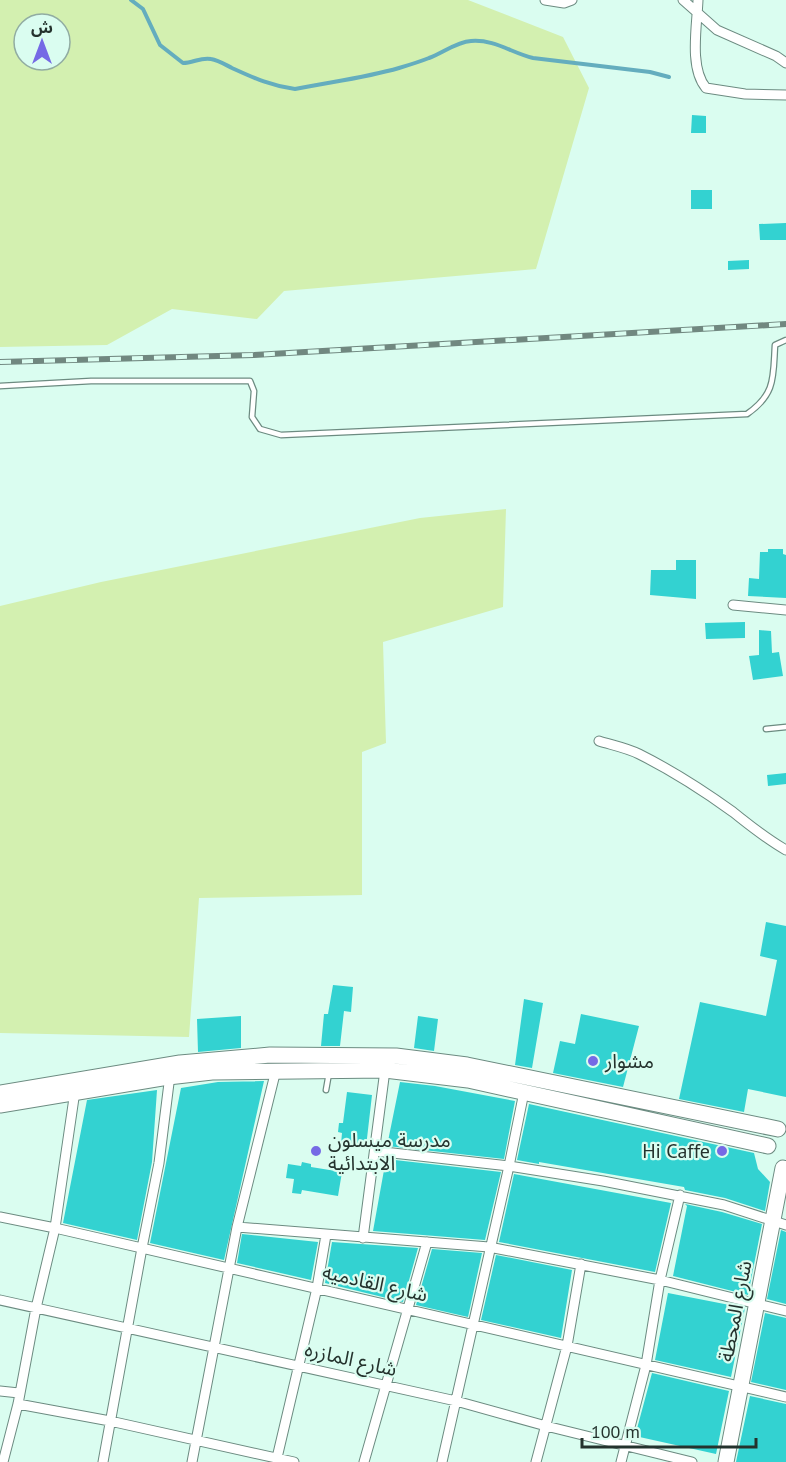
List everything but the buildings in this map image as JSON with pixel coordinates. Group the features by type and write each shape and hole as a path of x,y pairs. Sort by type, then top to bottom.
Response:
{"main road":[{"path":"0,1093 180,1063 270,1055 396,1056 466,1065 782,1128"},
{"path":"0,1105 75,1091 213,1072 386,1070 468,1080 768,1146"},
{"path":"782,1128 773,1133 768,1146 772,1160 784,1168"},
{"name":"شارع المحطة","path":"726,1462 758,1305 780,1223 784,1168"}],"street":[{"path":"545,0 564,3 572,0"},
{"path":"683,0 717,30 776,56 786,63"},
{"path":"698,0 696,65 700,80 706,88 745,94 786,94"},
{"path":"733,605 786,610"},
{"path":"599,741 637,753 662,767 734,812 763,837 786,850"},
{"path":"103,1462 159,1163 168,1077 180,1063"},
{"path":"192,1462 231,1268 237,1227 276,1070"},
{"path":"363,1238 386,1070"},
{"path":"3,1462 18,1404 36,1308 55,1228 75,1091"},
{"path":"442,1462 524,1092"},
{"path":"375,1151 509,1166 680,1195 724,1205 780,1223"},
{"path":"621,1462 646,1365 660,1280 680,1195"},
{"name":"شارع القادميه","path":"0,1217 231,1268 786,1397"},
{"path":"237,1227 489,1247 660,1280 786,1311"},
{"path":"277,1460 317,1288 326,1235"},
{"path":"364,1462 427,1242"},
{"path":"536,1462 567,1346 581,1264"},
{"name":"شارع المازره","path":"0,1300 456,1401 692,1462"},
{"path":"0,1392 19,1393"},
{"path":"18,1404 110,1421 294,1462"}],"lane":[{"path":"0,386 91,381 250,381 254,391 252,417 260,429 281,435 747,414 760,404 772,384 776,345 786,340"},
{"path":"766,729 786,727"},
{"path":"326,1090 330,1070"}],"green space":[{"path":"0,0 468,0 563,37 589,88 536,269 284,291 257,319 172,309 107,345 0,347"},
{"path":"506,509 503,607 383,642 386,743 362,752 362,895 199,898 189,1037 0,1033 0,606 101,582 420,518"}],"waterway":[{"path":"131,0 143,9 160,45 183,63 204,59 219,61 263,81 295,89 399,68 429,58 460,43 471,41 495,44 533,58 650,72 669,77"}],"railway":[{"path":"0,362 254,355 786,324"}],"place":[{"name":"مشوار","path":"593,1061"},
{"name":"مدرسة ميسلون الابتدائية","path":"316,1151"},
{"name":"Hi Caffe","path":"722,1151"}]}
